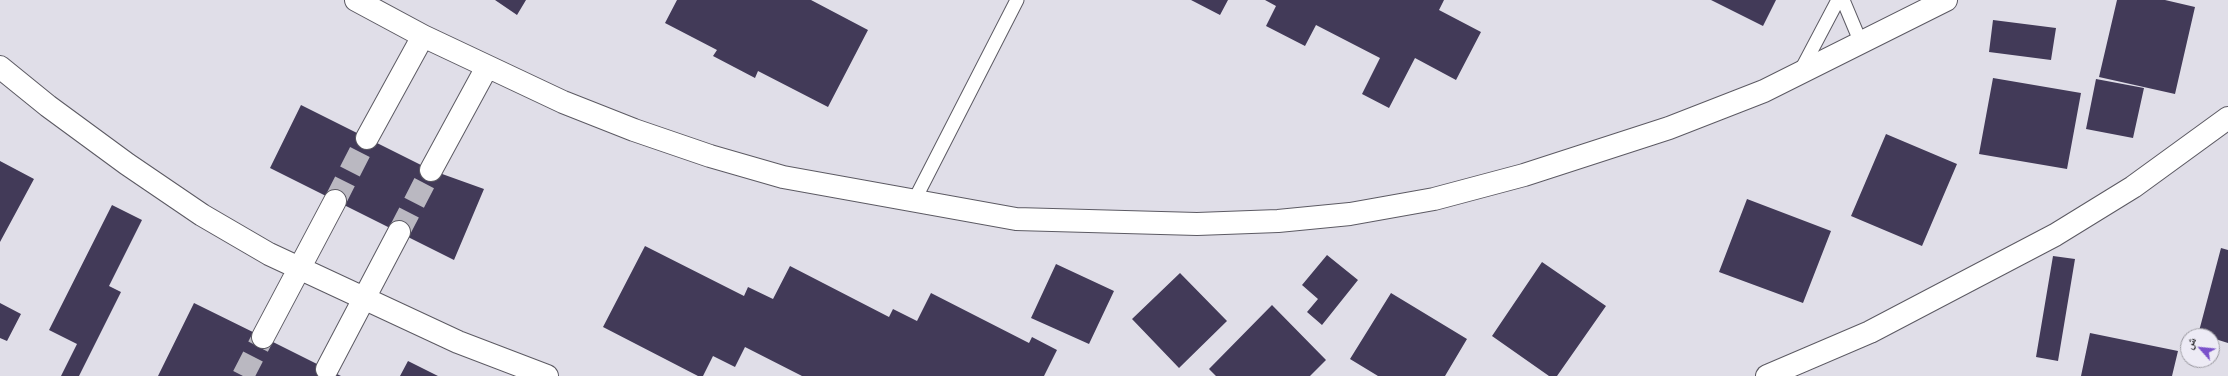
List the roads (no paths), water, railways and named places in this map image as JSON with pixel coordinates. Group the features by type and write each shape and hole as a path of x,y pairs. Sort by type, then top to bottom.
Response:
{"street":[{"path":"356,0 423,36 563,102 627,128 710,156 783,177 914,202 1016,219 1099,223 1197,224 1278,221 1350,214 1434,199 1524,175 1600,152 1764,91 1946,0"},
{"path":"367,138 423,36"},
{"path":"0,67 86,134 196,211 269,254 458,342 547,376"},
{"path":"431,170 487,67"},
{"path":"1767,376 1870,332 2055,235 2133,187 2228,118"},
{"path":"263,337 301,269 335,201"},
{"path":"327,369 399,232"}],"lane":[{"path":"914,202 1017,0"},
{"path":"1799,74 1838,0"},
{"path":"1843,0 1861,43"}],"tunnel":[{"path":"335,201 367,138"},
{"path":"399,232 431,170"},
{"path":"243,376 263,337"}]}
